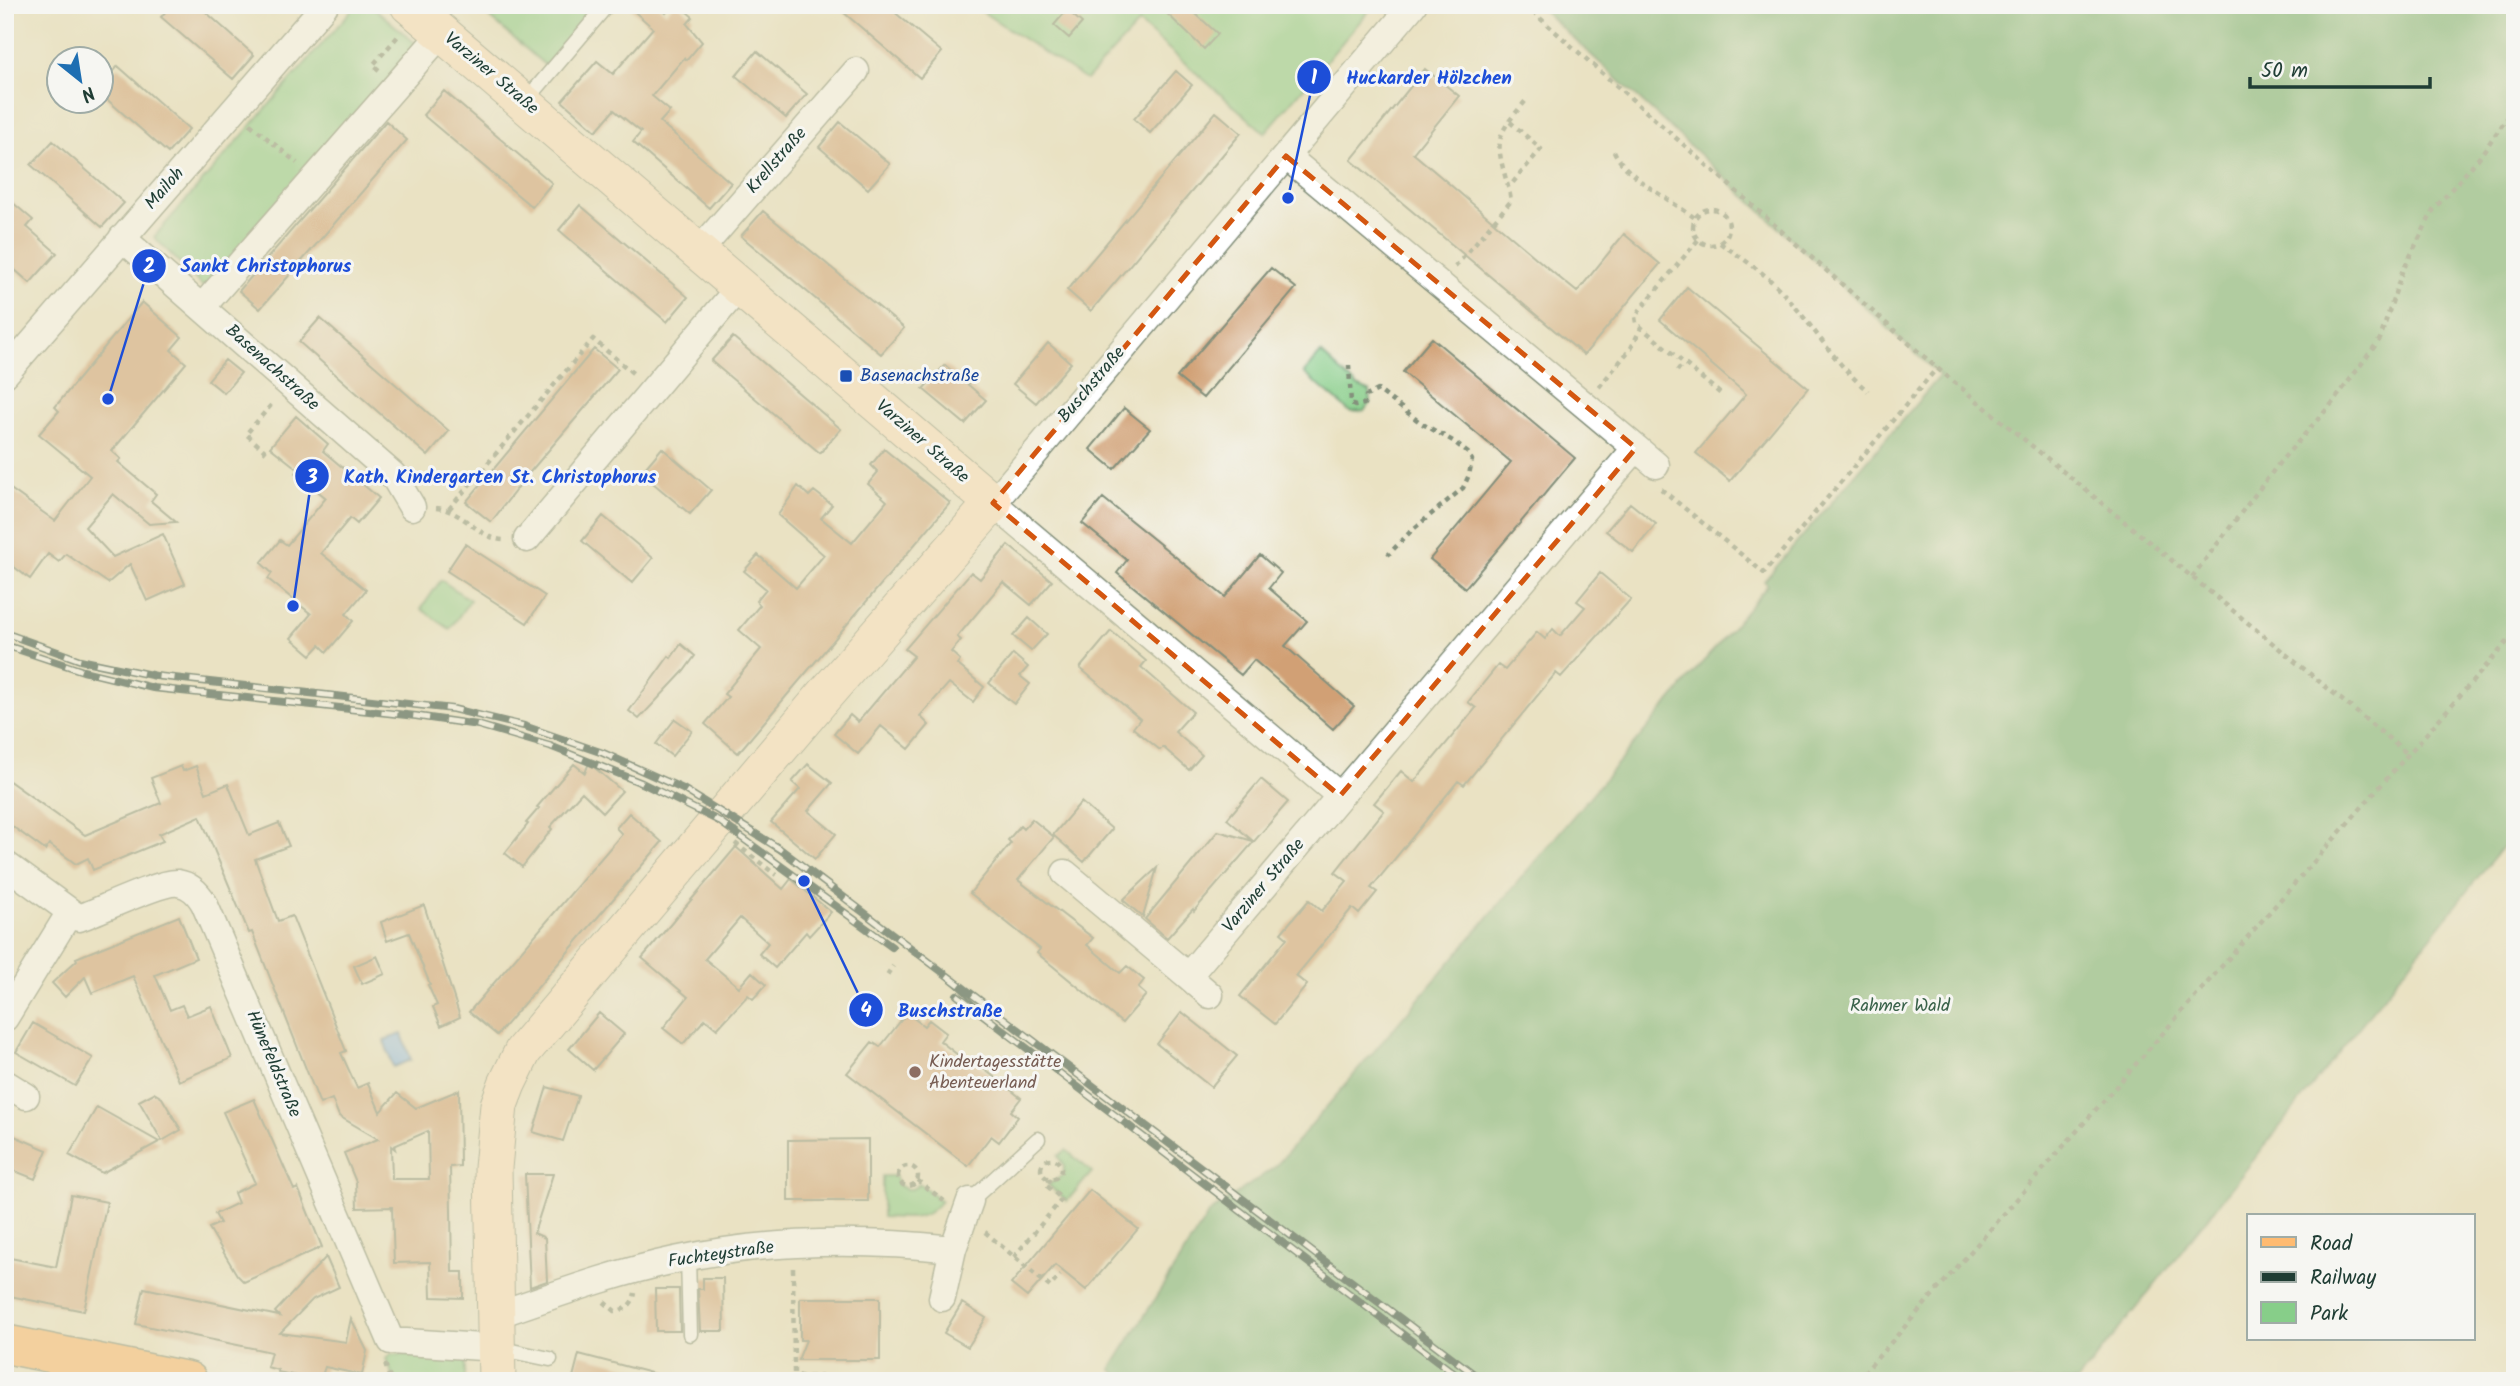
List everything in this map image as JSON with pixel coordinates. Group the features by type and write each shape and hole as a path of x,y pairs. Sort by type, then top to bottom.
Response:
{"main road":[{"path":"5,1344 188,1381"}],"street":[{"name":"Mailoh","path":"5,374 325,5"},
{"name":"Varziner Straße","path":"410,5 1340,796"},
{"name":"Buschstraße","path":"496,1348 493,1168 499,1105 523,1051 815,707 993,503 1413,5"},
{"path":"202,306 442,33"},
{"name":"Krellstraße","path":"699,251 856,71"},
{"path":"1286,156 1646,456"},
{"name":"Basenachstraße","path":"122,238 393,475 412,507"},
{"path":"527,539 740,286"},
{"name":"Varziner Straße","path":"1188,976 1385,744 1646,456"},
{"path":"5,864 70,912 5,1018"},
{"path":"1065,873 1210,995"},
{"name":"Hünefeldstraße","path":"70,912 79,918 168,884 178,883 198,893 391,1341 496,1348"},
{"path":"942,1298 953,1248 972,1216"},
{"name":"Fuchteystraße","path":"496,1348 622,1273 688,1257 727,1251 850,1242 953,1248"}],"lane":[{"path":"524,103 607,5"},
{"path":"972,1216 1038,1139"},
{"path":"688,1257 690,1334"},
{"path":"496,1348 550,1359"}],"path":[{"path":"1524,5 1937,368 2409,755"},
{"path":"1440,284 1511,201 1499,142 1527,99"},
{"path":"2192,577 2280,462 2334,401 2380,338 2402,272 2434,209 2478,159 2515,107"},
{"path":"233,110 298,164"},
{"path":"1510,122 1541,149 1510,186"},
{"path":"1614,151 1619,161 1646,184 1695,218"},
{"path":"1710,208 1722,212 1729,222 1728,234 1720,243 1709,245 1698,240 1693,229 1699,213 1710,208"},
{"path":"1698,240 1635,317 1641,328 1722,395"},
{"path":"1720,243 1783,293 1847,374 1868,391"},
{"path":"1584,405 1632,348 1641,328"},
{"path":"449,509 593,339 652,391"},
{"path":"1677,372 1683,363"},
{"path":"1349,365 1351,404 1364,404 1366,396 1378,390 1421,424 1454,441 1472,460 1463,488 1411,531 1388,555"},
{"path":"1646,456 1653,482 1764,573 1937,368"},
{"path":"266,452 246,434 290,384"},
{"path":"412,507 449,509 480,531 500,540 527,539"},
{"path":"1857,1381 2515,633"},
{"path":"733,842 776,875"},
{"path":"887,975 893,966"},
{"path":"1014,1257 1062,1199 1046,1185 1057,1177 1061,1168 1058,1162 1052,1159 1044,1162 1042,1168 1043,1174 1051,1179"},
{"path":"907,1165 914,1167 918,1173 917,1180 909,1186 903,1185 897,1177 899,1171 907,1165"},
{"path":"917,1180 972,1216 1050,1287 1060,1275"},
{"path":"793,1260 794,1373 803,1377 838,1376 838,1381"}],"highlighted area":[{"path":"1286,156 1636,448 1340,796 993,503"}],"green space":[{"path":"356,5 371,5 421,48 211,286 202,286 154,237"},
{"path":"475,5 599,5 546,66"},
{"path":"972,5 1374,5 1265,133 1139,23 1086,80"},
{"name":"Rahmer Wald","path":"1537,5 2515,5 2515,848 2506,842 2078,1381 1124,1381 1111,1369 1209,1213 1276,1166 1768,585 1764,581 1940,376"},
{"path":"1321,353 1357,386 1369,391 1370,404 1365,411 1350,412 1304,373"},
{"path":"441,580 470,600 450,629 421,609"},
{"path":"1066,1150 1092,1172 1067,1201 1048,1185 1063,1175 1064,1166 1058,1156"},
{"path":"882,1176 895,1176 897,1184 906,1189 912,1189 919,1183 941,1201 928,1213 915,1218 882,1217"},
{"path":"391,1354 465,1357 465,1381 395,1381 386,1359"}],"water":[{"path":"402,1034 411,1060 393,1067 384,1040"}],"building":[{"path":"171,5 198,5 254,55 233,79 161,17"},
{"path":"627,5 657,5 666,13 673,5 679,5 693,17 687,24 702,42 687,60 684,58 652,96 670,111 660,122 731,183 709,208 633,142 641,132 614,110 596,131 562,101 597,61 613,74 653,28"},
{"path":"835,5 886,5 942,52 920,78"},
{"path":"1158,5 1186,5 1218,34 1204,49"},
{"path":"1067,10 1082,23 1069,38 1054,25"},
{"path":"757,51 807,94 786,118 736,76"},
{"path":"118,66 189,129 168,153 116,107"},
{"path":"1425,69 1459,96 1413,153 1556,275 1577,292 1624,234 1660,264 1584,355 1351,160"},
{"path":"1176,71 1192,85 1150,133 1134,119"},
{"path":"444,91 552,183 532,207 423,115"},
{"path":"1216,112 1241,133 1091,311 1067,290"},
{"path":"386,121 407,140 260,309 239,291"},
{"path":"840,122 890,164 868,189 819,147"},
{"path":"53,141 124,203 102,227 31,165"},
{"path":"5,196 33,220 27,227 57,253 30,283 15,270 5,281"},
{"path":"580,205 688,297 667,322 559,230"},
{"path":"763,211 904,328 881,354 741,236"},
{"path":"1271,268 1296,288 1203,398 1177,377"},
{"path":"1687,287 1808,388 1730,481 1696,453 1746,394 1660,320"},
{"path":"142,302 182,337 171,350 186,363 112,451 121,459 118,462 156,494 151,501 176,522 149,524 113,494 85,527 113,557 163,534 185,584 147,601 130,564 108,583 66,554 59,562 48,554 30,579 5,560 5,485 55,521 90,476 39,434 59,411 55,407"},
{"path":"320,318 449,431 428,456 299,342"},
{"path":"733,337 841,429 820,453 711,361"},
{"path":"1432,338 1575,458 1465,588 1430,559 1511,462 1403,372"},
{"path":"1048,343 1071,363 1036,403 1013,384"},
{"path":"594,349 618,369 491,522 466,502"},
{"path":"225,360 241,373 224,393 208,380"},
{"path":"945,365 986,400 965,424 923,389"},
{"path":"1124,408 1150,429 1114,469 1090,449"},
{"path":"296,416 328,444 323,451 379,498 357,524 350,518 321,553 366,590 346,614 353,621 327,652 320,645 311,655 291,638 311,614 268,579 272,573 261,563 280,540 287,545 326,498 296,473 299,470 270,447"},
{"path":"662,448 711,490 690,514 641,473"},
{"path":"884,449 950,503 738,753 705,724 728,697 724,694 761,649 739,630 760,605 756,601 766,589 744,571 758,555 796,588 824,555 778,515 798,486 809,496 814,491 832,505 821,518 852,543 887,501 868,484 878,472 871,465"},
{"path":"1103,498 1225,597 1260,555 1281,573 1269,588 1307,621 1285,646 1354,706 1333,729 1254,660 1241,675 1117,573 1127,560 1082,523"},
{"path":"1630,503 1656,524 1633,552 1606,531"},
{"path":"603,516 653,558 632,583 582,541"},
{"path":"465,544 545,596 527,623 447,571"},
{"path":"1008,545 1052,581 1031,605 1003,582 957,637 961,640 951,652 960,660 957,664 984,687 973,702 949,683 920,716 929,725 909,749 881,726 858,754 834,734 850,715 858,722 914,656 905,649 971,572 980,579"},
{"path":"1600,573 1631,599 1561,677 1556,673 1464,785 1458,781 1371,888 1377,892 1359,914 1352,908 1296,976 1307,985 1275,1024 1240,996 1287,938 1281,933 1309,900 1322,911 1347,881 1335,872 1384,811 1374,803 1401,771 1414,782 1476,708 1468,702 1498,665 1505,670 1537,632 1545,639 1553,629 1560,636 1585,607 1577,601"},
{"path":"1029,618 1047,634 1031,651 1013,636"},
{"path":"1111,631 1146,661 1141,667 1193,712 1175,732 1202,755 1189,770 1163,747 1160,750 1133,728 1140,719 1080,668"},
{"path":"681,644 695,656 639,719 629,711 669,656 671,658"},
{"path":"1013,654 1028,667 1020,676 1030,684 1014,704 989,683"},
{"path":"675,719 692,731 672,756 656,744"},
{"path":"589,763 622,791 603,812 582,792 550,827 552,829 522,867 505,853 528,824 526,823 539,808 537,807 574,764 585,773"},
{"path":"808,764 832,783 808,811 836,834 815,859 771,822 800,789 792,782"},
{"path":"181,766 183,771 196,766 206,793 228,784 249,835 279,823 289,846 255,859 278,921 292,916 346,1051 341,1053 357,1088 368,1083 380,1112 397,1093 416,1108 459,1090 460,1166 450,1167 452,1272 463,1272 463,1298 431,1297 430,1262 394,1263 392,1207 357,1208 356,1182 344,1153 378,1139 339,1116 332,1099 320,1104 252,932 249,933 200,816 159,834 163,841 93,870 88,858 76,864 49,844 45,850 5,821 5,778 85,835 161,803 151,778","holes":["428,1131 429,1179 392,1179 391,1146 395,1149 394,1146"]},
{"path":"1261,779 1288,802 1194,911 1193,909 1167,938 1145,919 1218,831 1253,841 1227,819"},
{"path":"1081,802 1112,829 1084,862 1053,835"},
{"path":"629,813 662,842 497,1035 469,1012 622,834 616,828"},
{"path":"1032,819 1054,837 1018,880 1093,938 1087,945 1120,973 1127,966 1144,980 1138,988 1146,995 1122,1023 1037,953 1040,949 970,893 1011,843 1008,840 1020,826 1023,829"},
{"path":"736,847 783,889 791,879 831,912 809,936 806,932 775,968 759,954 768,943 740,918 705,959 739,987 752,972 766,985 753,999 748,995 717,1029 705,1019 683,1044 663,1028 688,997 642,958"},
{"path":"1157,868 1143,917 1123,900"},
{"path":"424,905 460,1017 441,1026 433,1007 437,1005 428,985 430,984 409,933 387,941 381,922"},
{"path":"179,916 196,958 155,975 170,1010 182,1005 187,1016 211,1006 232,1058 179,1081 133,976 92,993 85,977 65,997 52,983 77,960 76,958"},
{"path":"377,956 385,974 362,984 354,966"},
{"path":"1182,1012 1237,1056 1211,1087 1157,1044"},
{"path":"599,1013 624,1034 593,1070 569,1049"},
{"path":"907,1013 924,1026 929,1020 946,1033 940,1041 972,1066 975,1062 1021,1098 1011,1111 1018,1117 999,1142 991,1136 968,1166 847,1073 872,1042 880,1047"},
{"path":"33,1023 93,1058 75,1086 16,1052"},
{"path":"547,1087 578,1096 563,1141 533,1132"},
{"path":"154,1093 162,1098 181,1130 162,1141 139,1101"},
{"path":"254,1099 294,1190 298,1188 322,1247 244,1282 209,1228 220,1223 215,1214 238,1203 234,1193 255,1183 223,1112"},
{"path":"97,1107 159,1142 102,1173 69,1155"},
{"path":"5,1132 47,1150 35,1179 5,1167"},
{"path":"868,1139 868,1201 788,1201 788,1140"},
{"path":"525,1174 553,1174 534,1233 545,1238 547,1281 530,1287"},
{"path":"1090,1190 1138,1229 1086,1290 1055,1265 1027,1297 1011,1284"},
{"path":"71,1195 107,1202 84,1311 5,1295 5,1257 56,1267"},
{"path":"326,1257 339,1287 313,1299 280,1333 346,1342 351,1318 367,1351 362,1375 325,1367 320,1381 278,1372 267,1367 271,1352 136,1324 144,1288 279,1316 275,1312"},
{"path":"703,1278 723,1278 724,1331 700,1331 698,1289 703,1289"},
{"path":"655,1289 679,1289 680,1331 656,1331"},
{"path":"800,1298 880,1298 880,1360 798,1360 806,1340 800,1340"},
{"path":"962,1303 986,1318 968,1347 944,1333"},
{"path":"579,1354 655,1374 654,1381 572,1381"}],"tram line":[{"path":"932,964 1008,1034"}],"railway":[{"path":"5,633 80,660 156,676 453,709 524,726 603,753 683,789 780,849 1483,1381"},
{"path":"5,645 83,671 153,688 478,725 550,746 642,783 719,821 892,947"},
{"path":"957,995 1464,1381"}],"place":[{"name":"Huckarder Hölzchen","path":"1288,198"},
{"name":"Basenachstraße","path":"846,376"},
{"name":"Sankt Christophorus","path":"108,399"},
{"name":"Kath. Kindergarten St. Christophorus","path":"293,606"},
{"name":"Buschstraße","path":"804,881"},
{"name":"Kindertagesstätte Abenteuerland","path":"915,1072"}]}
